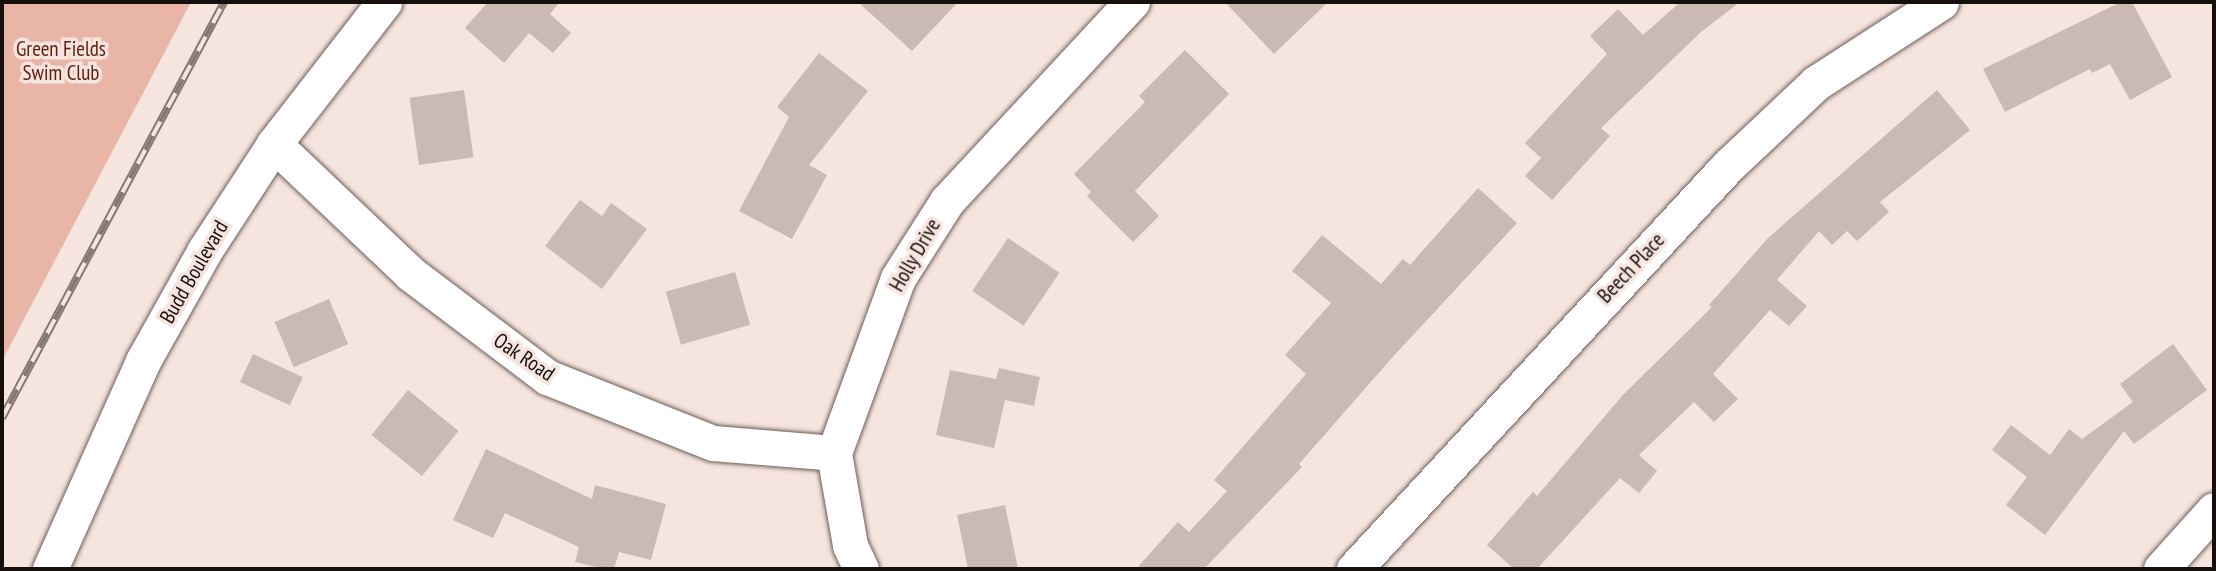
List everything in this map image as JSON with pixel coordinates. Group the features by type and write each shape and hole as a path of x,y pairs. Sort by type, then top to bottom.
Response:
{"street":[{"name":"Budd Boulevard","path":"50,569 143,361 205,250 274,144 384,2"},
{"name":"Holly Drive","path":"861,569 850,545 834,453 898,278 947,201 1132,2"},
{"name":"Beech Place","path":"1354,569 1728,166 1816,83 1941,2"},
{"name":"Oak Road","path":"274,144 411,274 547,377 713,443 834,453"},
{"path":"2161,569 2214,510"}],"green space":[{"name":"Green Fields Swim Club","path":"2,2 191,2 2,361"}],"building":[{"path":"488,2 560,2 550,14 571,33 553,53 529,33 504,63 465,28"},
{"path":"858,2 958,2 912,51"},
{"path":"1225,2 1328,2 1274,54"},
{"path":"1675,2 1740,2 1701,32 1601,128 1610,136 1552,200 1525,176 1541,158 1525,143 1607,54 1590,36 1618,9 1643,35 1677,5"},
{"path":"2121,2 2132,2 2172,77 2130,100 2110,64 2092,73 2090,69 2005,112 1983,69"},
{"path":"1185,50 1229,94 1135,191 1159,216 1133,242 1087,196 1091,192 1074,174 1145,102 1139,96"},
{"path":"819,53 868,91 809,165 827,175 792,239 739,211 789,117 777,107"},
{"path":"464,90 473,157 419,165 410,98"},
{"path":"1937,90 1970,130 1880,202 1889,212 1857,241 1847,231 1832,245 1819,231 1777,280 1807,306 1789,326 1770,310 1713,374 1738,399 1714,422 1694,402 1639,455 1657,471 1639,493 1620,478 1537,569 1514,569 1487,545 1533,492 1537,496 1622,396 1712,307 1709,305 1768,238"},
{"path":"1478,188 1517,223 1390,360 1299,464 1302,467 1204,569 1136,569 1178,522 1189,532 1227,491 1214,480 1306,374 1285,355 1331,303 1292,271 1322,235 1381,284 1403,259 1410,265"},
{"path":"580,200 602,216 611,203 647,229 602,289 545,246"},
{"path":"1008,238 1059,273 1024,326 972,291"},
{"path":"735,272 750,325 681,345 666,292"},
{"path":"329,299 348,344 294,367 275,322"},
{"path":"2173,344 2207,390 2134,444 2124,431 2045,535 2006,505 2027,477 1992,450 2011,425 2050,455 2069,429 2082,439 2133,402 2120,384"},
{"path":"253,354 303,377 290,405 240,382"},
{"path":"999,368 1040,377 1034,406 1005,400 994,448 936,435 950,370 996,379"},
{"path":"408,390 459,431 422,476 371,435"},
{"path":"486,449 592,499 595,485 666,504 651,560 619,552 614,569 605,569 575,562 579,547 505,513 493,538 453,520"},
{"path":"1005,505 1018,569 968,569 957,515"}],"railway":[{"path":"2,418 224,2"}]}
